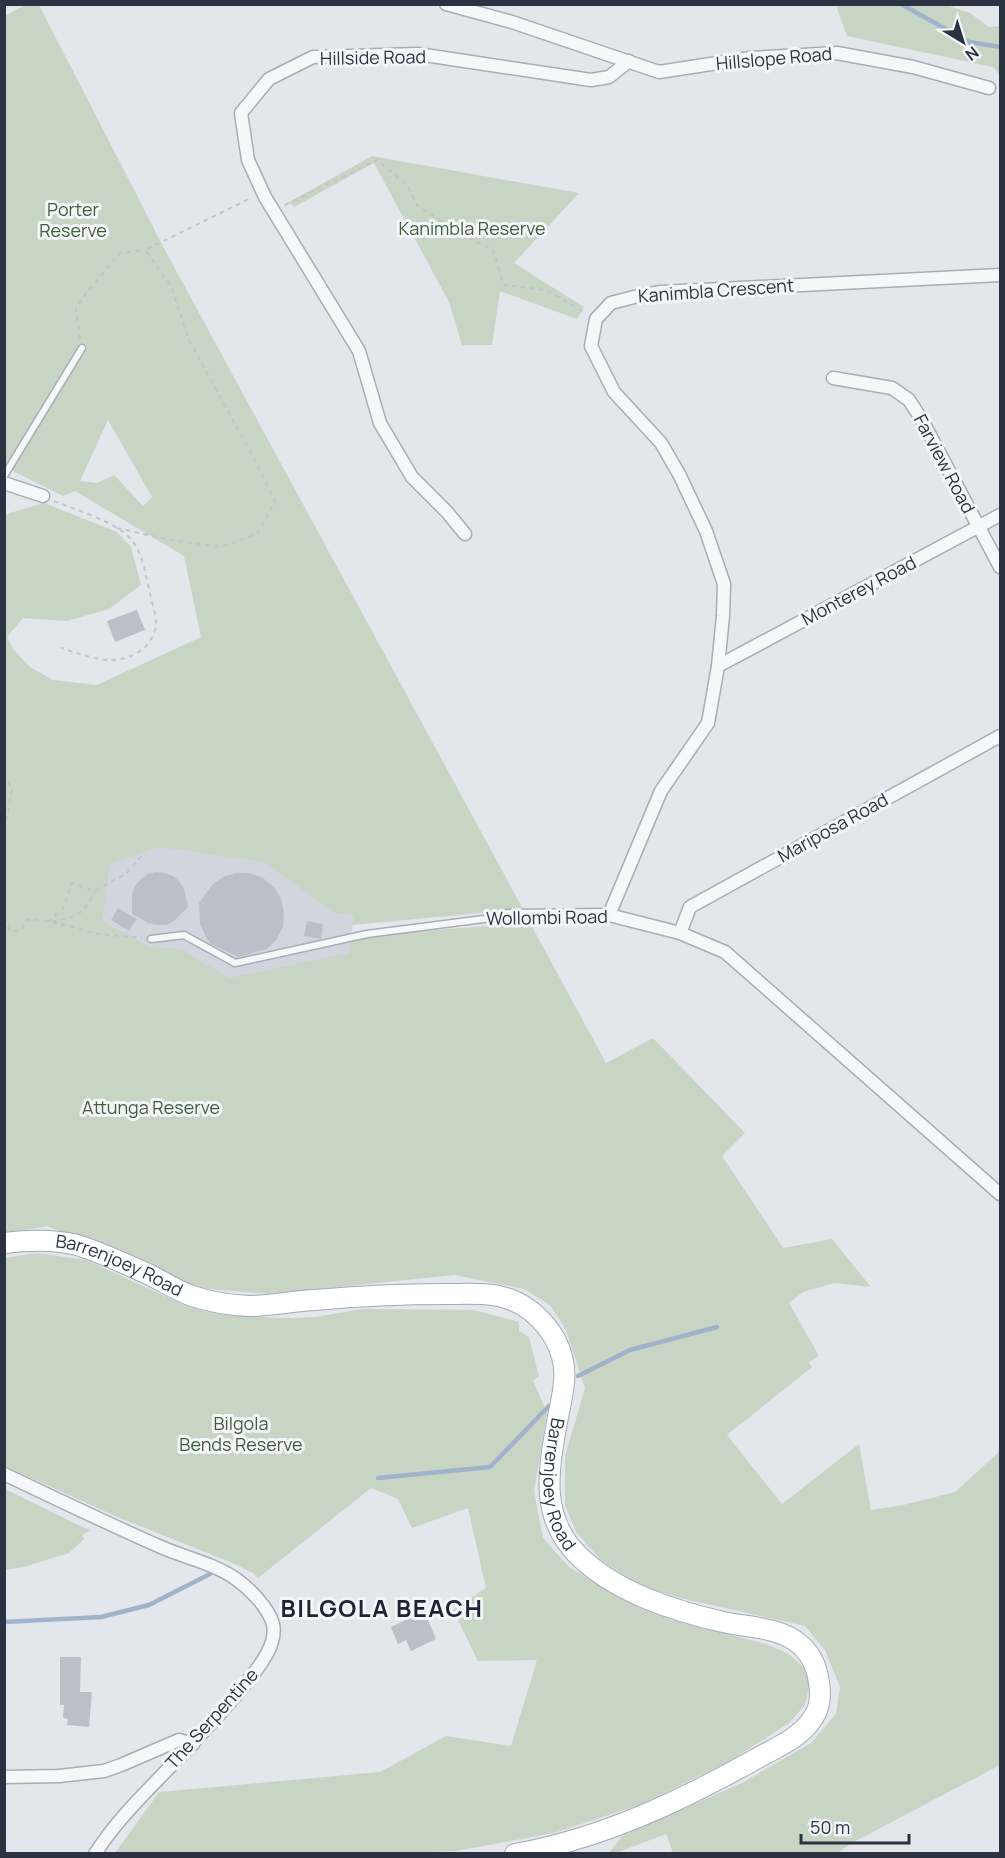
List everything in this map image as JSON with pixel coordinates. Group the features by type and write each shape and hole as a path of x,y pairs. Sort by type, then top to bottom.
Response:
{"main road":[{"name":"Barrenjoey Road","path":"4,1243 34,1239 76,1245 120,1262 189,1295 226,1304 254,1306 400,1294 479,1294 494,1295 515,1301 534,1312 542,1320 564,1358 564,1390 549,1467 549,1480 553,1512 561,1534 570,1547 592,1568 617,1584 656,1602 722,1622 790,1637 808,1653 814,1662 818,1672 820,1703 813,1718 802,1731 691,1795 627,1822 586,1836 515,1854"}],"street":[{"path":"446,4 512,22 629,61"},
{"name":"Hillslope Road","path":"629,61 659,72 750,58 837,53 913,67 989,88"},
{"name":"Hillside Road","path":"465,534 447,512 411,477 380,423 359,351 263,192 249,160 241,113 269,79 313,57 418,54 591,80 609,77 629,61"},
{"name":"Kanimbla Crescent","path":"596,320 610,303 661,292 1000,275"},
{"path":"596,320 591,346 614,392 661,443 679,474 706,531 724,584 718,666 708,723 661,791 609,915"},
{"name":"Farview Road","path":"832,378 892,388 909,400 922,420 1000,567"},
{"path":"4,483 43,496"},
{"name":"Monterey Road","path":"718,666 1000,515"},
{"name":"Mariposa Road","path":"680,933 690,907 1000,736"},
{"name":"Wollombi Road","path":"507,916 609,915 680,933 725,952 1000,1194"},
{"name":"The Serpentine","path":"4,1474 164,1548 224,1572 244,1586 268,1612 274,1632 262,1662 193,1744 127,1813 95,1854"},
{"path":"4,1777 59,1776 104,1771 179,1740 193,1744"}],"lane":[{"path":"4,476 82,348"},
{"name":"Wollombi Road","path":"151,939 184,935 235,963 368,934 507,916"}],"path":[{"path":"82,348 76,308 120,253 145,250 263,192 285,205 377,160 407,185 417,205 457,232 493,250 504,285 546,290 596,320"},
{"path":"43,496 117,528 170,540 221,547 257,534 275,502 252,454 189,340 171,286 145,250"},
{"path":"61,648 102,660 118,660 131,657 145,647 154,634 156,622 143,561 128,537 117,528"},
{"path":"4,774 12,789 4,833"},
{"path":"48,922 79,915 88,905 95,891 127,873 142,855"},
{"path":"48,922 63,908 72,884 95,891"},
{"path":"4,920 10,932 23,928 27,920 32,919 98,934 151,939"}],"shaded area":[{"path":"88,836 360,876 342,995 148,966 73,934"}],"green space":[{"path":"25,5 39,5 166,252 523,909 352,925 354,915 334,912 263,862 160,847 110,864 102,921 150,947 181,949 229,978 348,953 351,936 530,923 606,1063 653,1038 745,1133 722,1156 783,1248 832,1239 871,1287 834,1283 803,1292 789,1303 819,1356 809,1362 812,1367 727,1435 782,1504 859,1444 871,1510 903,1505 955,1492 1000,1451 1000,1765 850,1844 838,1853 673,1853 666,1834 616,1853 609,1853 622,1836 744,1782 811,1743 836,1714 840,1687 825,1650 805,1626 680,1598 640,1586 601,1560 576,1532 565,1505 565,1456 585,1388 565,1328 550,1305 524,1289 455,1275 268,1294 200,1288 47,1226 5,1234 4,517 44,503 117,532 131,547 141,585 109,609 67,621 23,618 7,637 13,649 30,667 53,680 97,685 201,637 184,556 75,491 63,496 5,467 5,16","holes":["108,420 152,497 143,506 114,475 97,483 80,481"]},
{"path":"836,5 946,5 970,13 989,27 1000,26 1000,75 993,67 847,36"},
{"name":"Kanimbla Reserve","path":"372,156 579,193 514,263 584,307 577,319 500,291 492,345 462,345 449,302 374,163 294,207 289,202"},
{"name":"Bilgola Bends Reserve","path":"37,1253 86,1260 182,1304 203,1311 294,1318 316,1317 363,1309 474,1310 519,1322 519,1331 529,1337 539,1377 533,1380 547,1413 534,1491 543,1538 569,1567 609,1591 670,1619 766,1644 787,1653 803,1666 810,1683 805,1705 789,1723 730,1761 642,1804 554,1833 456,1851 115,1853 159,1792 380,1772 446,1736 511,1746 537,1660 478,1661 453,1610 486,1588 468,1508 412,1528 398,1499 371,1488 258,1578 253,1573 230,1562 115,1516 5,1466 5,1258"},
{"path":"5,1489 90,1530 82,1535 84,1539 69,1553 24,1567 5,1570"}],"building":[{"path":"137,610 145,630 115,642 107,621"},
{"path":"156,872 173,876 179,881 184,889 188,907 174,921 166,925 148,923 132,914 132,894 135,886 148,874"},
{"path":"236,873 250,873 263,878 274,887 281,899 284,913 283,927 277,939 267,949 238,957 211,944 200,924 199,903 212,885 223,877"},
{"path":"118,908 137,919 129,931 111,920"},
{"path":"307,921 323,924 321,939 304,936"},
{"path":"424,1611 436,1639 411,1651 406,1640 398,1644 391,1627"},
{"path":"60,1657 81,1657 80,1692 92,1692 89,1727 67,1725 68,1719 63,1718 64,1705 60,1705"}],"waterway":[{"path":"901,4 969,42 1000,47"},
{"path":"578,1376 630,1350 717,1327"},
{"path":"378,1478 490,1467 549,1406"},
{"path":"4,1622 101,1617 149,1605 210,1574"}],"district":[{"name":"BILGOLA BEACH","path":"382,1609"}],"park label":[{"name":"Porter Reserve","path":"73,220"},
{"name":"Attunga Reserve","path":"151,1108"}]}
